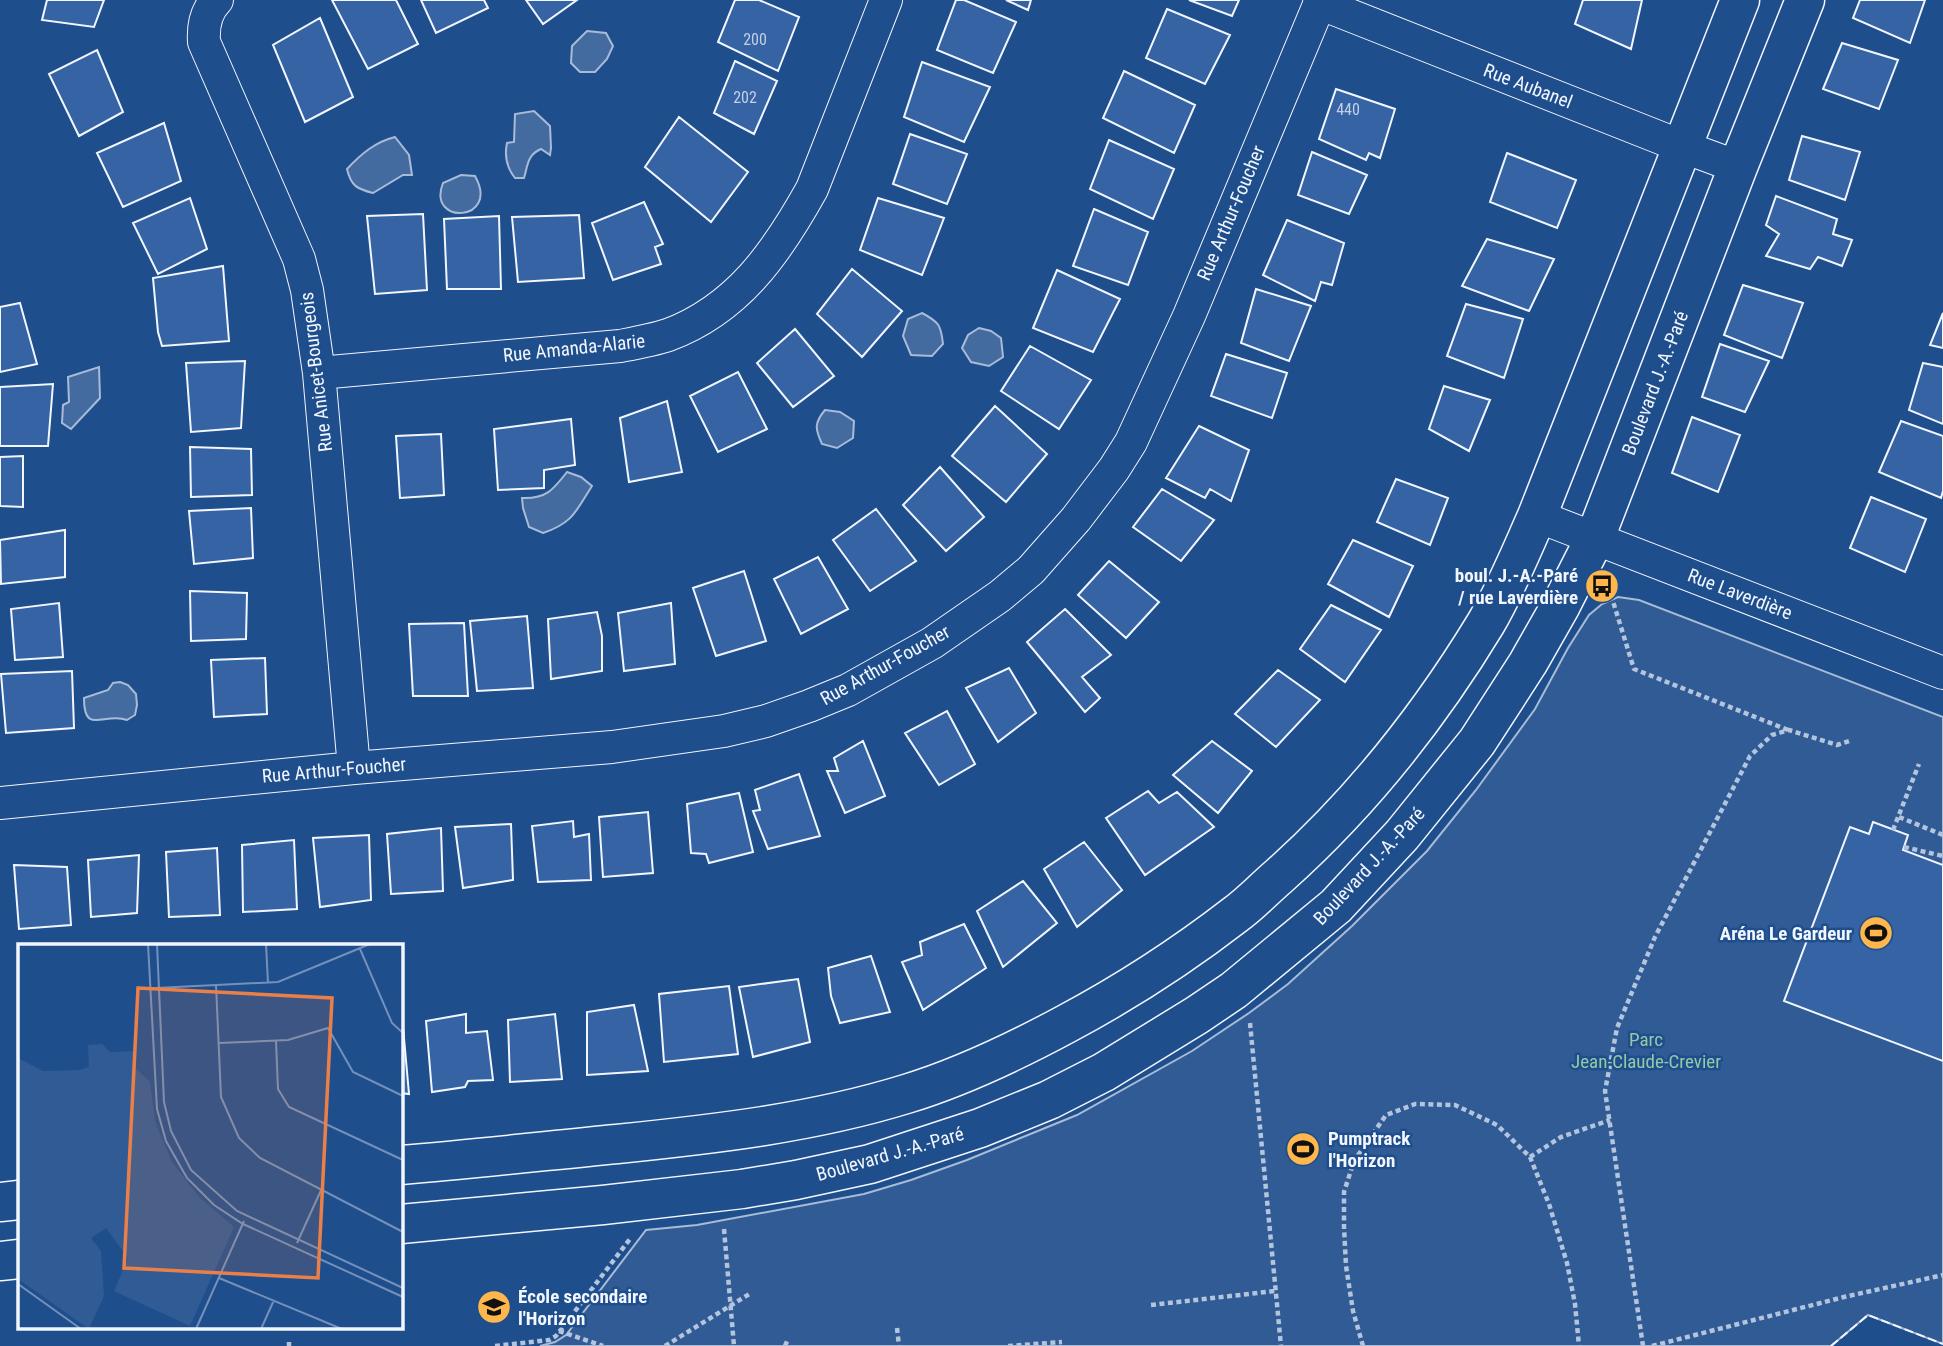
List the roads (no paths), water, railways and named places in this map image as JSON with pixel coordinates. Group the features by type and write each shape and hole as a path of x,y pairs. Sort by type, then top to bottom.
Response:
{"street":[{"name":"Rue Anicet-Bourgeois","path":"217,0 206,17 204,42 299,259 307,290 319,373 354,768"},
{"name":"Rue Amanda-Alarie","path":"319,373 620,345 664,336 705,317 749,282 782,241 797,216 812,189 886,0"},
{"path":"402,1165 699,1135 780,1124 905,1094 978,1068 1037,1040 1101,1005 1175,959 1239,912 1308,850 1368,786 1415,728 1486,624 1508,582 1536,516 1740,0"},
{"name":"Boulevard J.-A.-Paré","path":"402,1224 742,1189 870,1164 980,1129 1049,1100 1104,1072 1198,1015 1256,972 1336,906 1393,845 1477,742 1561,606 1595,538 1805,0"},
{"name":"Rue Aubanel","path":"1320,1 1738,167"},
{"name":"Rue Arthur-Foucher","path":"0,803 354,768 624,746 724,732 810,706 848,690 932,643 1000,596 1031,570 1076,519 1131,442 1184,326 1320,1"},
{"name":"Rue Laverdière","path":"1536,516 1943,673"},
{"path":"1101,1005 1131,1055"},
{"path":"0,1202 18,1200"},
{"path":"0,1261 18,1259"}],"place":[{"name":"boul. J.-A.-Paré / rue Laverdière","path":"1602,586"},
{"name":"Aréna Le Gardeur","path":"1876,933"},
{"name":"Pumptrack l'Horizon","path":"1303,1149"},
{"name":"École secondaire l'Horizon","path":"494,1307"}],"park label":[{"name":"Parc Jean-Claude-Crevier","path":"1646,1050"}]}
